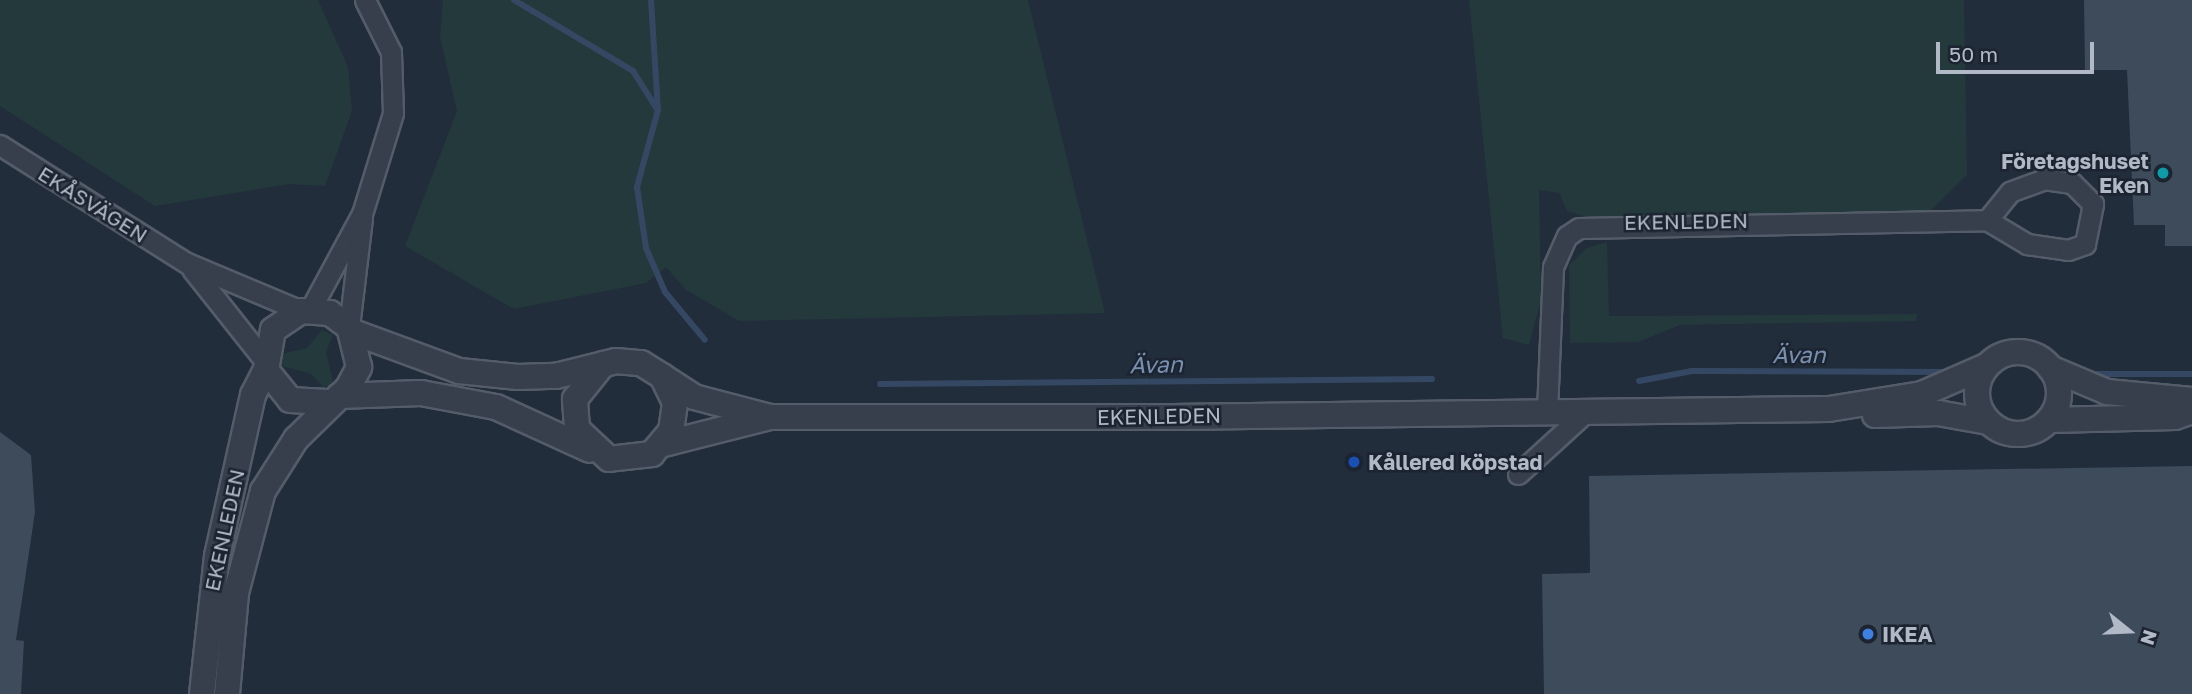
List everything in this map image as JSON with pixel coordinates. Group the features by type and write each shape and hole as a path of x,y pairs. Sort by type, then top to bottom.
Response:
{"street":[{"path":"351,330 362,214 396,92 391,52 365,0"},
{"name":"EKÅSVÄGEN","path":"0,145 187,263 306,310"},
{"path":"2045,179 2072,183 2093,204 2085,244 2068,250 2027,244 1987,220 2010,192 2045,179"},
{"path":"265,366 290,400 421,393 496,407 595,453 631,461 664,444 675,417 662,376 628,360 556,376 459,371 351,330 330,313 306,310 362,214"},
{"name":"EKENLEDEN","path":"1547,411 1553,267 1567,236 1579,228 1987,220"},
{"name":"EKÅSVÄGEN","path":"187,263 265,366"},
{"name":"EKENLEDEN","path":"202,694 217,556 253,395 265,366 273,330 306,310"},
{"name":"EKENLEDEN","path":"227,694 249,529 279,461 359,367 351,330"},
{"name":"EKENLEDEN","path":"664,444 770,417 1829,409 1922,394 2019,352 2107,392 2192,400"},
{"path":"595,453 577,429 575,399 603,364"},
{"path":"1986,366 1977,401 1988,422"},
{"path":"2049,420 2059,400 2050,368"},
{"name":"EKENLEDEN","path":"662,376 694,397 770,417"},
{"name":"EKENLEDEN","path":"1829,409 1870,415 1938,413 1988,422 2025,434 2049,420 2192,411"},
{"path":"1518,474 1587,411"}],"green space":[{"path":"0,0 318,0 348,67 352,111 325,186 289,184 155,206 0,106"},
{"path":"443,0 1028,0 1105,313 739,321 685,289 666,267 646,283 514,309 405,246 457,111 440,37"},
{"path":"1469,0 1964,0 1967,175 1924,217 1587,217 1567,211 1559,193 1539,190 1541,300 1529,345 1503,338"},
{"path":"1607,242 1609,316 1917,314 1916,321 1680,325 1638,342 1570,343 1569,265 1587,248"},
{"path":"322,330 333,335 326,352 333,382 324,388 311,374 282,366 282,354 307,348"}],"building":[{"name":"Företagshuset Eken","path":"2084,0 2192,0 2192,246 2165,246 2165,225 2134,225 2127,70 2085,70"},
{"path":"0,432 31,455 35,512 16,640 24,641 21,694 0,694"},
{"name":"IKEA","path":"2192,466 2192,694 1544,694 1542,574 1590,573 1589,476"}],"waterway":[{"path":"514,0 633,71 657,109"},
{"path":"651,0 658,110 637,187 646,248 665,292 705,340"},
{"name":"Ävan","path":"1639,381 1692,371 1948,372"},
{"name":"Ävan","path":"2097,374 2192,374"},
{"name":"Ävan","path":"880,384 1432,379"}],"place":[{"name":"Företagshuset Eken","path":"2163,173"},
{"name":"Kållered köpstad","path":"1354,462"},
{"name":"IKEA","path":"1868,634"}]}
